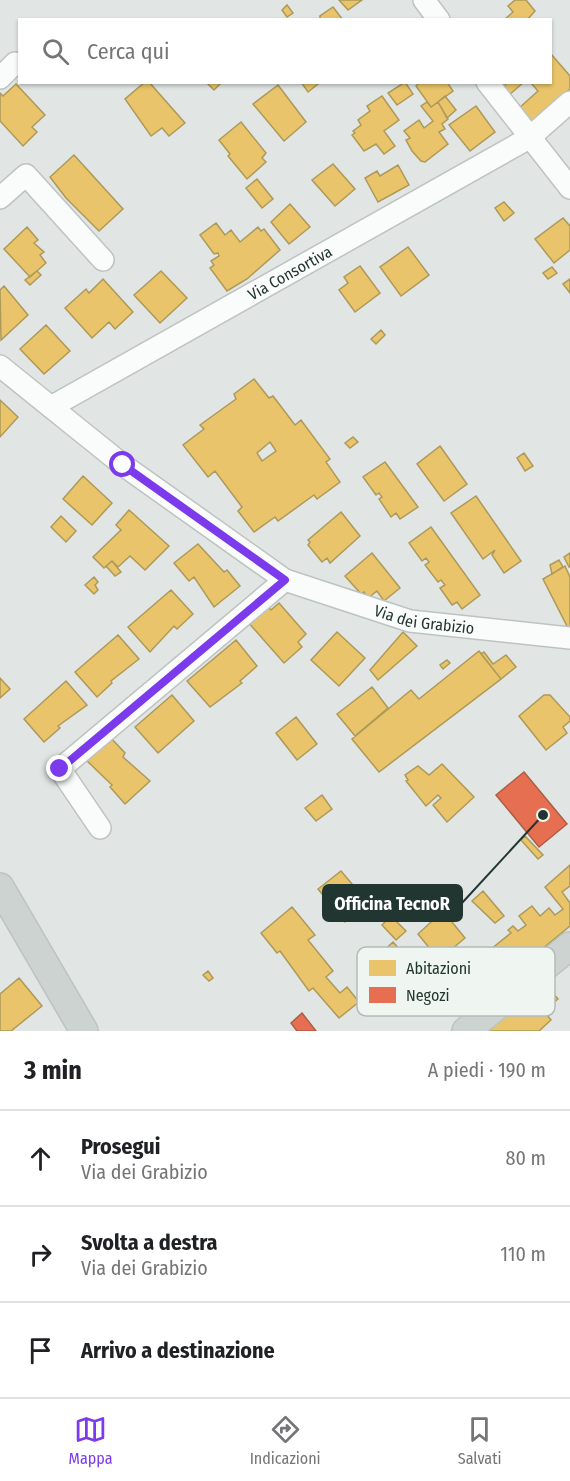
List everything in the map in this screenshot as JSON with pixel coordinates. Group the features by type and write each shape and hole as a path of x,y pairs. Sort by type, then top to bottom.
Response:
{"main road":[{"path":"0,887 84,1031"},
{"path":"555,957 570,945"},
{"path":"466,1031 484,1016"}],"street":[{"path":"424,0 438,18"},
{"path":"0,78 15,63"},
{"path":"488,84 570,188"},
{"name":"Via Consortiva","path":"51,407 529,138 570,102"},
{"path":"0,198 26,175 103,260"},
{"name":"Via dei Grabizio","path":"0,366 123,465 285,580 410,621 570,638"},
{"path":"100,828 60,769 285,580"}],"building: Abitazioni":[{"path":"339,0 362,0 348,10"},
{"path":"515,0 526,0 535,11 529,18 506,18 513,12 508,6"},
{"path":"287,5 293,13 287,17 282,10"},
{"path":"333,7 341,18 320,18"},
{"path":"552,55 570,76 570,89 531,123 518,109 538,91 532,84 552,84"},
{"path":"16,84 45,115 32,127 37,132 23,146 0,121 0,93 3,96"},
{"path":"143,84 151,84 185,123 169,136 162,128 151,136 125,99"},
{"path":"208,84 220,84 214,90"},
{"path":"302,84 318,84 308,92"},
{"path":"402,84 406,84 413,94 397,105 388,93"},
{"path":"418,84 448,84 453,91 431,107 416,86"},
{"path":"506,84 522,84 509,95 503,87"},
{"path":"278,85 306,122 284,141 253,104"},
{"path":"382,96 399,120 384,131 395,146 384,154 376,144 364,151 352,135 355,133 353,131 361,125 358,120 370,111 367,106"},
{"path":"445,96 456,110 447,118 438,102"},
{"path":"427,102 431,107 438,102 448,119 442,124 445,129 439,132 448,144 425,162 421,161 412,151 406,140 410,138 404,131 419,120 424,128 433,121 421,106"},
{"path":"476,106 495,132 470,151 449,125"},
{"path":"241,122 266,153 262,158 266,162 247,179 228,156 230,154 219,140"},
{"path":"74,155 123,209 99,231 66,198 50,177"},
{"path":"333,164 355,189 335,206 312,180"},
{"path":"398,165 409,185 378,202 365,178 377,171 380,176"},
{"path":"257,179 273,199 262,208 246,188"},
{"path":"504,202 514,213 504,221 495,208"},
{"path":"290,204 310,227 289,244 271,222"},
{"path":"563,218 570,226 570,250 554,263 535,239"},
{"path":"216,223 225,235 231,230 240,242 258,227 261,231 264,229 280,250 247,279 227,291 210,268 214,265 211,261 219,256 218,253 214,254 200,235"},
{"path":"27,227 38,240 34,243 44,252 40,255 46,263 30,277 4,249"},
{"path":"408,247 429,275 401,296 380,267"},
{"path":"360,266 380,293 355,312 339,290 348,283 344,277"},
{"path":"552,267 557,273 548,279 543,273"},
{"path":"37,271 41,275 30,285 25,280"},
{"path":"161,271 187,298 160,323 134,295"},
{"path":"103,279 133,312 115,329 109,322 92,338 65,308 86,289 89,293"},
{"path":"570,279 570,293 563,284"},
{"path":"4,286 28,315 1,340 0,290"},
{"path":"46,325 70,351 44,374 20,349"},
{"path":"381,330 385,335 376,344 371,339"},
{"path":"254,379 269,398 273,396 295,425 301,420 330,459 326,462 340,482 317,499 314,495 278,521 275,517 254,532 238,511 242,507 215,471 208,477 183,445 204,429 200,425 236,399 234,394","holes":["270,442 276,451 262,461 257,453"]},
{"path":"0,400 18,417 0,437"},
{"path":"353,437 358,442 350,448 345,443"},
{"path":"440,446 467,484 444,501 417,464"},
{"path":"524,453 533,466 525,471 517,458"},
{"path":"385,462 418,507 400,519 396,513 391,517 379,499 382,497 379,493 376,495 363,477"},
{"path":"83,476 112,503 92,525 63,499"},
{"path":"476,496 521,561 504,573 492,555 495,550 483,559 451,513"},
{"path":"129,510 169,546 145,570 130,556 118,567 112,561 104,568 93,557 121,530 116,525"},
{"path":"341,512 360,536 330,563 327,558 322,562 308,545 310,542 308,540"},
{"path":"61,516 76,531 66,542 51,527"},
{"path":"431,527 480,595 462,609 457,602 452,605 440,588 445,585 441,580 438,582 425,565 429,562 426,558 422,561 409,543"},
{"path":"198,544 224,572 227,570 240,586 214,607 194,577 189,581 174,563"},
{"path":"372,553 400,588 384,601 377,591 368,598 364,592 361,594 345,576"},
{"path":"570,553 570,567 569,567 564,557"},
{"path":"559,560 563,567 552,574 550,565"},
{"path":"112,561 121,572 115,576 106,566"},
{"path":"565,566 570,577 570,632 543,579"},
{"path":"94,577 98,582 95,585 98,590 94,594 85,585"},
{"path":"171,590 193,614 177,629 174,626 150,652 128,627"},
{"path":"279,603 306,634 298,642 302,647 284,663 247,621 266,604 271,610"},
{"path":"337,632 365,658 339,686 311,660"},
{"path":"403,632 417,646 378,680 370,670"},
{"path":"118,635 139,659 111,681 112,683 97,697 75,672"},
{"path":"236,640 257,666 240,681 242,683 210,707 187,681"},
{"path":"479,651 501,679 379,772 352,739 411,690 419,699"},
{"path":"484,652 493,664 506,655 516,667 501,679 481,654"},
{"path":"447,660 450,663 443,669 440,665"},
{"path":"0,678 10,689 0,698"},
{"path":"66,681 87,705 58,726 60,728 44,742 24,719"},
{"path":"372,687 388,708 355,736 337,714"},
{"path":"172,695 194,721 158,753 135,727"},
{"path":"544,695 550,695 570,717 570,721 563,727 567,733 546,750 519,716"},
{"path":"296,717 317,744 297,760 276,733"},
{"path":"109,736 125,753 123,757 150,781 125,804 110,787 112,785 85,759"},
{"path":"442,764 474,797 447,822 433,805 441,798 438,795 426,806 406,781 408,780 405,775 418,766 429,775"},
{"path":"322,795 332,809 316,821 305,808"},
{"path":"525,836 543,855 538,859 521,840"},
{"path":"570,865 570,886 562,892 570,903 570,926 545,947 494,947 511,933 508,930 513,926 518,931 526,925 519,916 532,906 540,916 549,908 555,915 563,909 545,887"},
{"path":"341,871 368,903 345,922 318,889"},
{"path":"401,885 415,903 400,916 385,899"},
{"path":"483,891 504,916 495,923 472,901"},
{"path":"292,907 315,935 308,940 333,971 326,977 340,993 347,987 357,1000 357,1004 339,1018 313,988 309,991 280,951 277,953 261,933"},
{"path":"443,911 465,938 454,947 428,947 418,934"},
{"path":"391,916 406,931 396,940 382,925"},
{"path":"393,942 397,947 388,947"},
{"path":"208,971 213,978 209,981 203,975"},
{"path":"19,978 42,1006 11,1031 0,1031 0,994"},
{"path":"504,1016 548,1016 551,1020 539,1031 485,1031"}],"building: Negozi":[{"path":"524,772 567,824 539,847 496,795"},
{"path":"302,1013 316,1031 297,1031 291,1023"}],"place":[{"name":"Officina TecnoR","path":"543,815"}],"route":[{"path":"60,769 285,580 123,465"}]}
